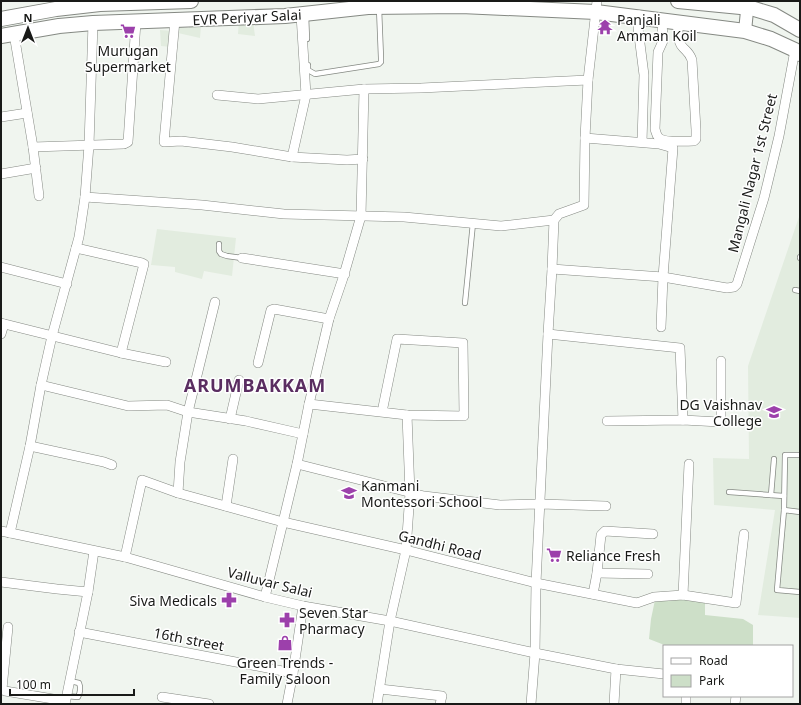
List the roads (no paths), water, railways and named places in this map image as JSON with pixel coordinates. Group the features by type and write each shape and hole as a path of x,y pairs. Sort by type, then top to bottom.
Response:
{"main road":[{"name":"EVR Periyar Salai","path":"1,20 56,9 93,5 191,1"},
{"path":"678,1 753,5 800,30"},
{"name":"EVR Periyar Salai","path":"7,35 59,26 93,23 285,16 368,7 596,6 662,20 745,31 771,39 797,52"}],"street":[{"path":"745,31 753,5"},
{"path":"531,704 535,653 536,583 554,220 559,214 584,205 588,80 596,6"},
{"path":"292,157 306,95 303,14"},
{"path":"639,16 638,28 644,75 642,142"},
{"path":"175,20 164,142 181,141 232,147 292,157 347,160 363,159"},
{"path":"662,20 663,41 658,52 655,129 660,139 668,141 694,141 696,139 696,130 692,60 691,56 680,44 678,22"},
{"path":"33,147 124,144 128,142 136,22"},
{"path":"5,532 30,446 52,336 79,236 85,197 89,145 93,23"},
{"path":"7,35 27,113 39,196"},
{"name":"Mangali Nagar 1st Street","path":"552,269 663,277 727,288 734,287 737,284 764,198 797,52"},
{"path":"217,95 258,98 364,89 421,88 588,80"},
{"path":"265,597 284,522 309,404 330,319 345,274 361,216 364,89"},
{"path":"1,117 27,113"},
{"path":"585,138 642,142 659,144 673,148 663,277 661,326"},
{"path":"1,174 36,168"},
{"path":"85,197 202,205 284,214 404,216 501,226 554,220"},
{"path":"76,248 142,262 144,264 121,353"},
{"path":"242,258 345,274"},
{"path":"1,267 67,284"},
{"path":"178,493 180,462 188,412 215,302"},
{"path":"258,363 271,310 274,308 330,319"},
{"path":"1,334 2,324 121,353 166,362"},
{"path":"548,334 680,348 683,420"},
{"path":"309,404 407,415 464,416 463,343 397,339 382,412"},
{"path":"607,421 683,420 718,423 721,421 721,361"},
{"path":"230,419 238,380"},
{"path":"41,385 128,406 167,405 188,412 303,434"},
{"path":"377,704 390,620 406,550 410,493 407,415"},
{"path":"30,446 112,465"},
{"path":"226,506 233,459"},
{"path":"297,464 424,496 500,505 540,504 606,506"},
{"path":"683,595 689,464"},
{"name":"Gandhi Road","path":"125,557 142,480 178,493 284,522 406,550 536,583 637,603 654,597 683,595 736,603 744,534"},
{"path":"593,594 601,535 605,531 653,534"},
{"name":"Valluvar Salai","path":"5,532 125,557 265,597 303,606 390,620 535,653 616,669 663,674"},
{"path":"8,627 2,689 5,691 65,700 88,592 94,551"},
{"path":"597,573 648,574"},
{"path":"1,582 88,592"},
{"path":"288,704 303,606"},
{"name":"16th street","path":"79,632 293,673"},
{"path":"614,704 616,669"},
{"path":"380,689 442,696 440,704"},
{"path":"162,697 209,704"}],"lane":[{"path":"303,14 308,70 315,74 379,64 381,62 378,7"},
{"path":"465,303 473,223"},
{"path":"218,244 221,254 242,258"},
{"path":"800,456 785,455 784,510 777,590 800,592"},
{"path":"771,495 774,459"},
{"path":"729,492 784,496"},
{"path":"784,510 800,512"}],"place":[{"name":"Panjali Amman Koil","path":"605,27"},
{"name":"Murugan Supermarket","path":"128,31"},
{"name":"DG Vaishnav College","path":"774,412"},
{"name":"Kanmani Montessori School","path":"349,493"},
{"name":"Reliance Fresh","path":"554,555"},
{"name":"Siva Medicals","path":"229,600"},
{"name":"Seven Star Pharmacy","path":"287,620"},
{"name":"Green Trends - Family Saloon","path":"285,643"}],"district":[{"name":"ARUMBAKKAM","path":"255,385"}]}
